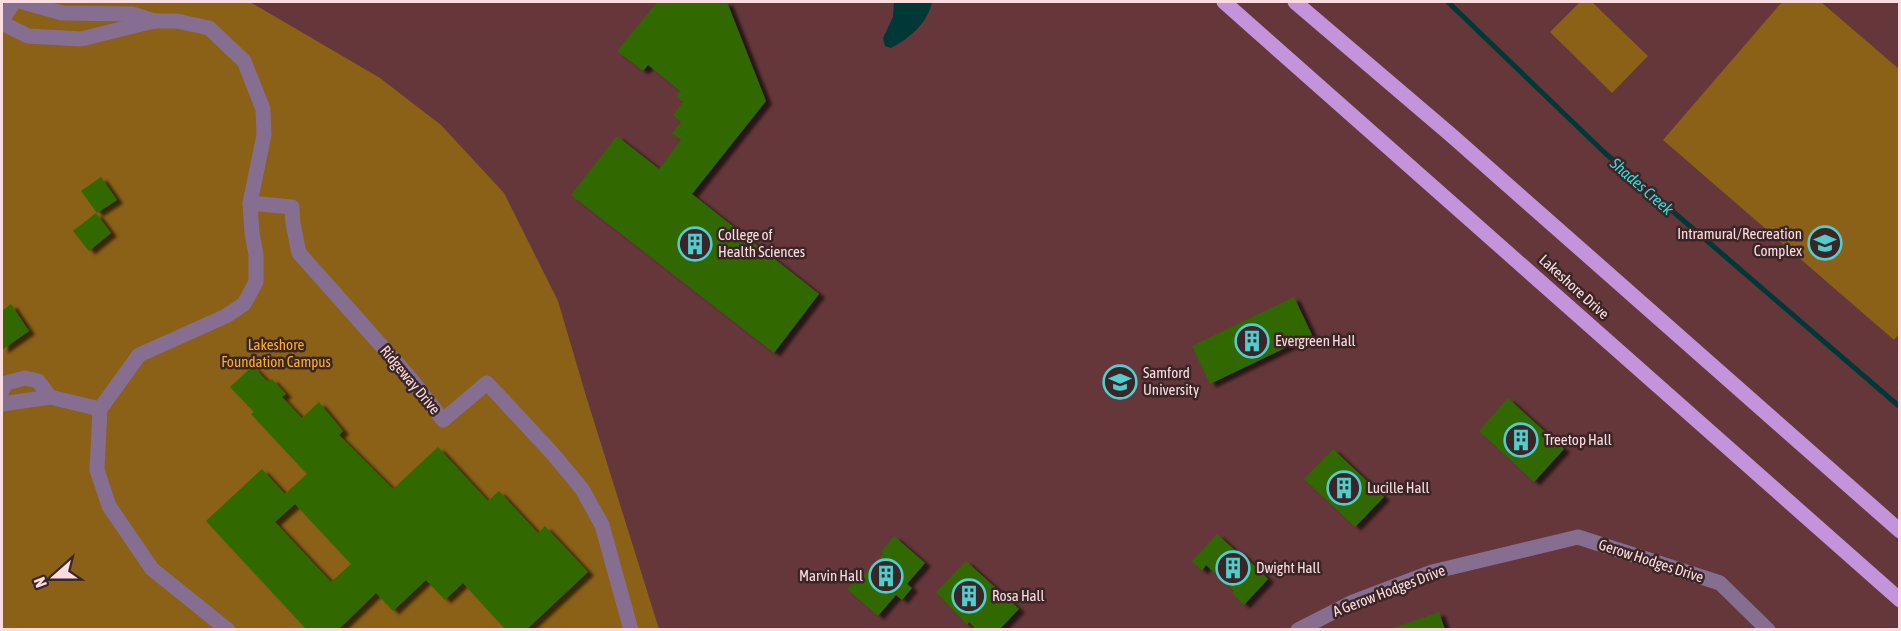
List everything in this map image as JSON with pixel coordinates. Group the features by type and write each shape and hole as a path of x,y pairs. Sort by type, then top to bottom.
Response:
{"main road":[{"name":"Lakeshore Drive","path":"1224,2 1899,600"},
{"path":"1295,2 1451,135 1899,531"}],"street":[{"path":"14,2 2,22 28,36 81,39 154,21 177,21 209,28 244,61 263,110 264,135 250,203 256,255 256,282 244,304 226,316 139,356 100,409 97,470 109,506 152,569 228,630"},
{"path":"23,2 62,13 132,14 154,21"},
{"name":"Ridgeway Drive","path":"250,203 292,207 299,253 411,379 443,420 487,383 553,454 582,489 602,525 631,630"},
{"path":"2,391 6,383 25,378 38,381 50,397"},
{"path":"2,404 50,397 100,409"},
{"name":"Gerow Hodges Drive","path":"1518,552 1578,537 1720,583 1768,630"},
{"name":"A Gerow Hodges Drive","path":"1298,630 1353,602 1432,572 1518,552"}],"green space":[{"name":"Lakeshore Foundation Campus","path":"2,2 250,2 380,78 441,125 504,193 558,301 659,629 2,629"},
{"path":"1580,2 1592,2 1648,56 1612,93 1550,32"},
{"path":"1782,2 1821,2 1899,69 1900,333 1894,340 1663,140"}],"water":[{"path":"894,2 932,2 930,10 917,30 891,48 885,46 883,38 893,17"}],"building":[{"path":"657,2 727,2 766,101 692,194 819,294 774,353 571,195 617,136 659,169 681,140 672,133 681,122 673,115 683,102 676,97 680,91 648,65 643,71 617,51"},
{"path":"101,177 117,200 97,213 81,191"},
{"path":"96,213 111,233 89,251 73,231"},
{"name":"Evergreen Hall","path":"1294,297 1312,335 1210,384 1192,346"},
{"path":"11,304 29,331 2,350 2,311"},
{"path":"253,366 267,381 272,379 286,394 282,397 302,418 319,402 343,431 339,435 393,489 438,447 488,501 499,491 538,533 545,526 588,572 526,630 506,630 463,583 445,600 426,580 393,611 376,593 338,630 307,630 206,521 262,469 285,494 307,474 251,414 254,412 230,387","holes":["295,504 351,564 331,582 275,522"]},
{"name":"Treetop Hall","path":"1508,398 1564,449 1534,482 1479,431"},
{"name":"Lucille Hall","path":"1333,449 1384,497 1355,527 1304,479"},
{"name":"Dwight Hall","path":"1217,534 1237,552 1238,550 1268,579 1244,605 1232,593 1234,591 1206,565 1202,571 1192,561"},
{"name":"Marvin Hall","path":"894,536 925,563 907,584 912,588 902,600 896,595 878,616 847,589 861,573 864,575 883,554 881,552"},
{"name":"Rosa Hall","path":"966,561 1019,609 999,630 977,630 969,622 967,625 936,592"},
{"path":"1439,612 1445,630 1396,630 1396,627"}],"waterway":[{"name":"Shades Creek","path":"1448,2 1605,153 1900,407"}],"place":[{"name":"Intramural/Recreation Complex","path":"1825,243"},
{"name":"College of Health Sciences","path":"695,244"},
{"name":"Evergreen Hall","path":"1252,341"},
{"name":"Samford University","path":"1120,382"},
{"name":"Treetop Hall","path":"1521,440"},
{"name":"Lucille Hall","path":"1344,488"},
{"name":"Dwight Hall","path":"1233,568"},
{"name":"Marvin Hall","path":"886,576"},
{"name":"Rosa Hall","path":"969,596"}]}
